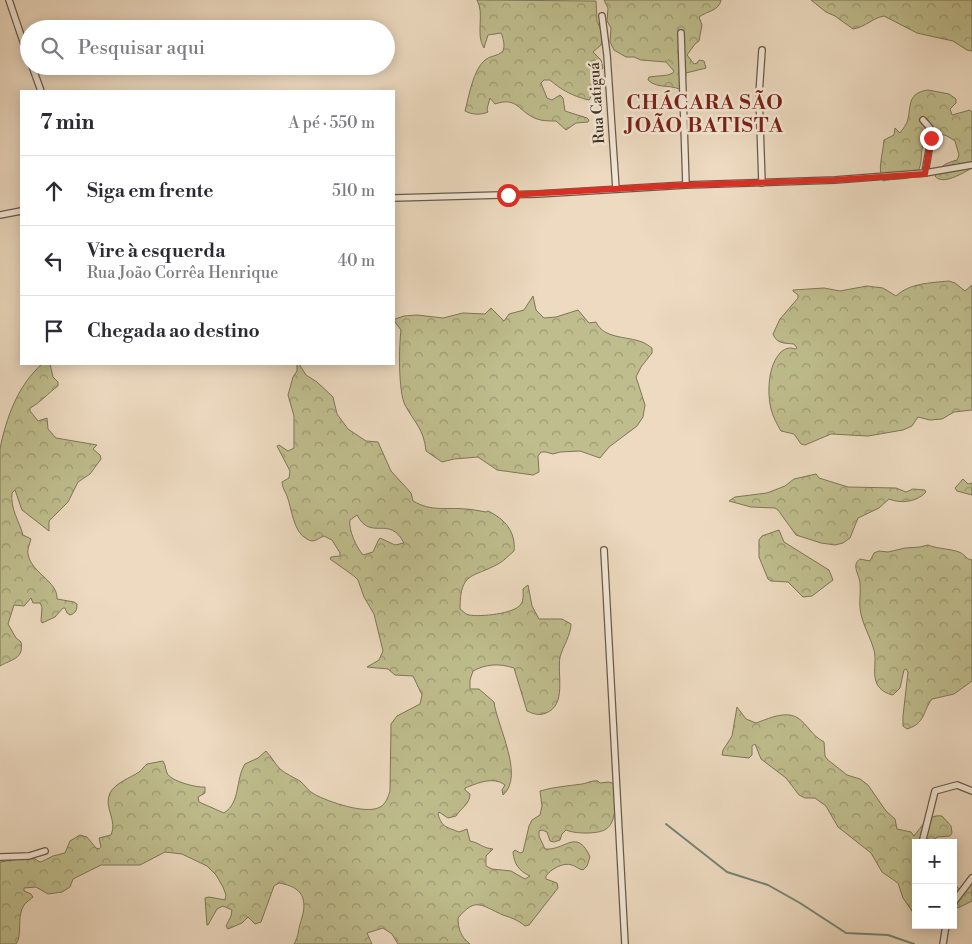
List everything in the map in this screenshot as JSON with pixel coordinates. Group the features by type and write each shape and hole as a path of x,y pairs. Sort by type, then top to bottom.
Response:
{"street":[{"path":"9,0 20,32"},
{"name":"Rua Catiguá","path":"602,16 607,55 616,189"},
{"path":"682,34 686,185"},
{"path":"762,50 759,94 762,183"},
{"path":"35,75 41,90"},
{"path":"923,120 930,128 931,138 925,174"},
{"path":"395,198 538,194 686,185 835,180 925,174 972,165"},
{"path":"0,215 20,211"},
{"path":"604,550 625,944"},
{"path":"923,839 934,791 956,785 972,791"},
{"path":"0,857 29,856 45,851"},
{"path":"957,898 972,878"},
{"path":"943,944 945,929"}],"green space":[{"path":"477,0 596,1 597,21 603,35 601,45 593,52 601,60 603,68 592,80 592,95 589,100 568,93 550,80 544,80 541,83 547,98 552,100 560,95 563,98 565,111 587,118 588,122 576,123 566,130 556,121 537,119 513,103 503,102 495,104 490,98 488,112 477,114 465,111 477,70 485,60 500,53 504,48 501,33 488,35 484,48 480,37 480,11"},
{"path":"604,0 721,0 715,9 699,17 702,25 699,41 687,55 694,64 699,60 704,61 706,68 686,73 684,92 680,89 652,83 648,80 649,77 668,75 674,71 666,62 626,57 614,50 610,42 611,28 607,21 608,8"},
{"path":"811,0 972,0 972,51 953,41 917,33 884,16 853,29"},
{"path":"928,90 949,94 956,99 956,103 950,109 952,115 970,110 972,112 972,168 947,179 938,179 935,176 937,172 947,163 957,160 959,155 955,141 944,135 936,134 927,137 924,142 920,166 914,175 907,178 883,181 880,167 884,140 894,135 895,128 900,133 907,121 912,100 917,94"},
{"path":"949,281 965,291 972,285 972,410 954,412 942,419 930,420 918,417 912,426 903,430 868,436 831,434 805,445 801,444 794,434 781,431 771,409 769,387 771,371 781,352 788,348 797,348 794,344 779,341 773,334 780,319 798,298 798,295 793,290 824,288 840,291 867,286 883,288 896,296 914,286"},
{"path":"533,296 536,310 544,318 556,317 578,310 589,323 596,322 604,331 642,342 652,348 652,353 636,377 645,405 643,417 637,426 609,447 600,458 580,451 553,454 541,452 538,456 539,472 533,475 497,470 478,457 442,462 426,451 421,431 405,405 401,389 401,330 395,319 417,315 443,318 463,313 485,314 491,308 504,321 509,314 524,310"},
{"path":"41,365 50,365 53,377 58,382 58,386 30,408 30,411 38,421 47,418 48,429 56,438 97,445 93,449 100,455 101,459 90,474 78,482 68,502 49,521 49,531 22,510 15,490 12,493 14,509 23,535 31,539 28,549 30,561 53,587 57,599 74,602 77,606 76,611 70,615 63,608 55,617 42,623 42,607 40,603 33,603 31,598 24,606 14,605 8,624 16,638 21,642 21,652 16,658 0,666 0,449 14,403 34,372"},
{"path":"297,365 300,365 306,375 317,382 333,397 337,414 348,429 366,441 378,442 391,471 411,493 413,501 433,508 488,511 500,518 508,527 513,538 514,551 500,563 475,574 465,582 462,588 460,609 468,615 474,616 497,614 512,610 521,604 523,589 528,585 532,606 539,619 562,619 571,624 570,632 560,657 559,696 553,709 546,713 536,714 527,711 514,668 493,665 473,671 470,689 479,689 494,702 511,764 509,787 503,795 502,790 505,785 496,781 485,781 465,788 470,794 467,803 456,816 448,818 439,812 441,822 459,832 467,829 470,841 493,849 486,856 486,866 492,869 511,871 525,879 530,876 518,867 513,852 515,850 520,853 523,852 529,826 532,820 540,815 542,806 540,791 594,781 615,784 617,800 610,825 600,832 578,833 566,830 560,840 554,842 550,841 547,832 539,831 539,836 545,849 552,849 570,842 580,843 590,857 587,866 583,870 565,864 548,873 546,879 557,883 558,888 529,925 525,926 515,919 484,906 475,905 464,911 458,918 459,926 464,939 470,944 398,944 392,934 383,928 367,933 372,944 294,944 303,913 302,895 294,888 279,883 274,886 261,922 255,924 248,917 242,923 228,929 226,926 232,910 223,906 217,909 207,925 205,898 225,900 226,895 223,887 216,875 207,866 182,854 165,852 140,865 101,865 73,879 70,887 62,892 48,894 36,887 24,888 24,891 33,897 25,904 20,915 18,940 16,944 0,944 0,862 30,855 41,862 65,853 70,841 80,835 87,837 99,849 101,847 99,838 111,835 113,830 108,804 108,798 112,789 139,772 147,764 163,761 167,773 173,779 190,785 205,787 205,793 198,797 199,802 224,813 233,803 245,764 258,758 266,751 280,769 300,781 312,793 328,801 357,809 374,809 384,804 390,791 391,724 397,716 420,704 422,695 413,676 395,675 388,669 367,667 379,660 383,651 374,614 364,597 358,580 330,559 331,557 340,556 332,540 324,536 314,541 309,540 302,536 296,526 282,484 282,482 289,478 290,471 277,446 279,445 288,451 294,448 294,416 288,395 293,377 297,371","holes":["357,515 362,523 368,527 392,530 404,543 395,545 380,538 373,552 363,555 350,529 350,520"]},
{"path":"816,474 819,478 848,487 896,488 906,492 913,489 925,490 926,492 918,498 909,501 889,499 879,508 858,518 850,538 843,543 835,545 821,543 796,535 775,508 751,507 729,501 735,497 767,493 785,486 794,479"},
{"path":"963,479 968,484 972,483 972,495 957,491 955,488"},
{"path":"779,530 784,542 829,570 833,580 812,596 803,597 788,582 771,581 768,579 759,557 759,540 762,536"},
{"path":"928,545 958,552 972,560 972,681 954,694 932,699 918,724 907,729 903,726 903,716 908,672 906,669 904,670 900,688 893,695 888,694 877,684 874,650 861,614 860,583 856,564 860,559 870,561 874,553 879,551 888,552"},
{"path":"737,707 746,719 756,723 782,715 793,716 798,718 824,742 825,756 828,760 847,775 860,779 868,785 886,811 895,819 897,829 911,832 914,836 929,819 942,816 951,826 952,833 950,836 937,837 935,839 912,839 912,911 903,898 898,883 882,872 871,853 838,827 826,806 815,798 805,798 799,795 786,778 761,759 755,744 752,746 752,755 749,758 722,755 732,736"},
{"path":"972,881 972,901 958,908 957,887 960,889"}],"waterway":[{"path":"666,824 727,872 768,885 846,933 888,935 914,944"}],"district":[{"name":"CHÁCARA SÃO JOÃO BATISTA","path":"705,114"}],"route":[{"path":"508,195 925,174 931,138"}]}
